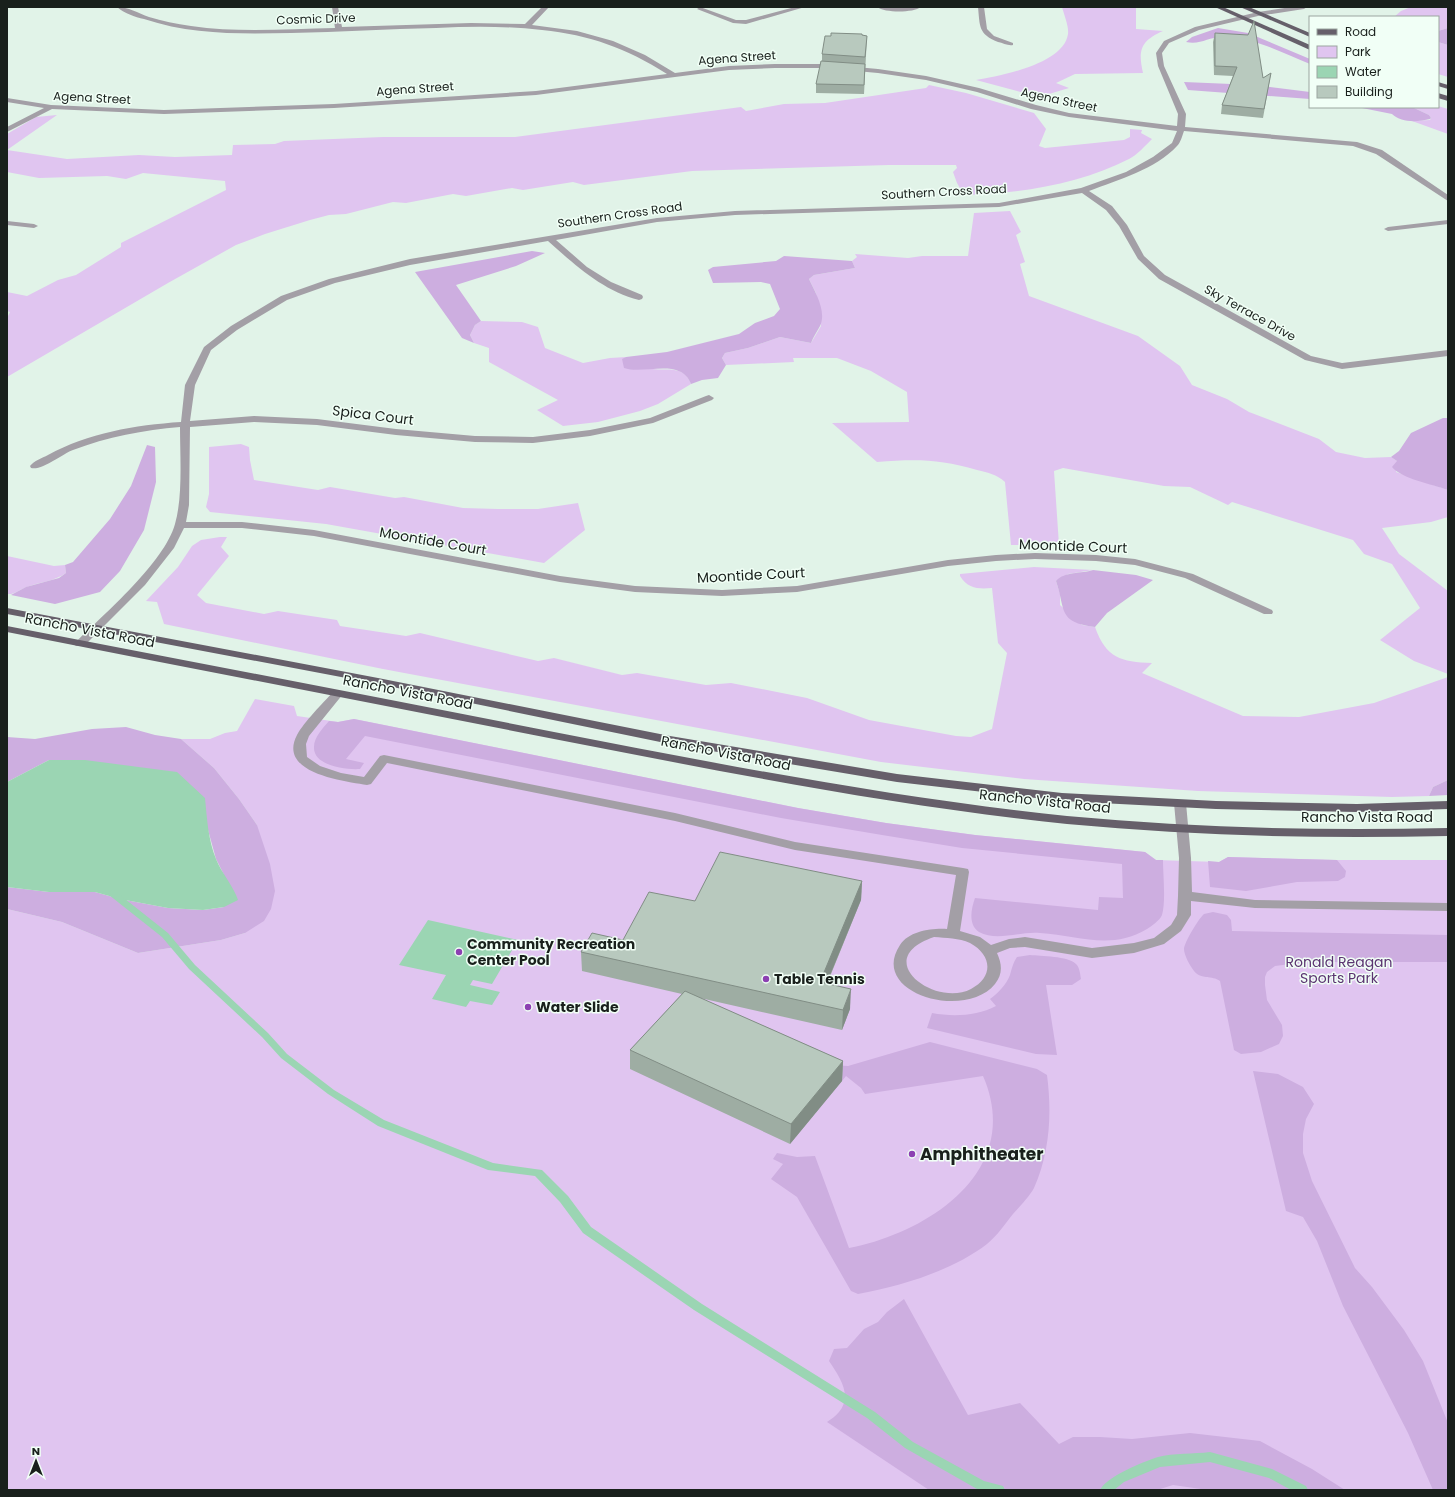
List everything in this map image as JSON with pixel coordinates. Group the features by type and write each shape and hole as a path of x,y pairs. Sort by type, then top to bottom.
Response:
{"main road":[{"path":"1218,7 1309,48"},
{"path":"1243,7 1309,35"},
{"name":"Rancho Vista Road","path":"7,611 670,740 897,778 1062,797 1180,803 1357,808 1448,805"},
{"name":"Rancho Vista Road","path":"7,629 775,778 892,798 1016,814 1183,829 1366,833 1448,832"}],"street":[{"name":"Cosmic Drive","path":"120,7 153,21 210,30 254,32 481,24 527,26 580,34 610,41 636,52 656,63 673,75"},
{"path":"335,7 339,30"},
{"path":"527,26 546,7"},
{"path":"700,10 735,22 746,22 802,7"},
{"path":"880,7 899,10 918,7"},
{"path":"981,7 984,30 992,36 1011,44"},
{"path":"1258,14 1274,7"},
{"path":"1258,14 1304,7"},
{"name":"Southern Cross Road","path":"80,644 95,627 141,583 169,548 180,525 184,504 185,424 190,385 207,349 234,328 284,298 332,281 410,262 657,220 727,214 991,205 1083,190 1129,174 1156,159 1175,144 1181,128 1182,114 1161,66 1159,53 1166,42 1182,34 1216,22 1258,14"},
{"name":"Agena Street","path":"7,100 51,107 164,112 334,106 536,92 729,68 822,66 878,70 949,83 979,90 1034,107 1069,115 1181,128 1354,144 1368,148 1386,157 1417,180 1448,199"},
{"path":"7,130 51,107"},
{"name":"Sky Terrace Drive","path":"1083,190 1108,208 1123,225 1141,257 1162,277 1308,358 1342,366 1448,353"},
{"path":"1388,229 1448,222"},
{"path":"7,223 34,226"},
{"path":"549,238 584,269 608,284 639,297"},
{"name":"Spica Court","path":"35,466 68,448 106,436 150,428 185,424 254,419 317,422 396,432 475,439 533,440 590,433 653,420 709,398"},
{"name":"Moontide Court","path":"180,525 242,525 314,533 568,580 635,589 722,593 797,589 948,563 996,558 1036,556 1096,558 1135,562 1189,576 1268,612"},
{"path":"337,694 303,735 300,744 301,758 316,769 339,776 367,781 384,759 675,817 795,846 963,872 953,934"},
{"path":"988,951 1010,944 1025,942 1092,953 1134,948 1159,941 1176,928 1184,915 1185,896 1183,829 1180,803"},
{"path":"1185,896 1255,904 1448,907"},
{"path":"933,934 953,934 965,936 982,944 988,951 994,960 996,967 991,981 983,988 972,994 960,997 935,996 914,986 903,974 900,966 900,956 904,949 908,944 918,938 933,934"}],"green space":[{"path":"1062,7 1136,7 1136,29 1163,31 1149,39 1142,48 1141,65 1143,73 1075,74 1056,83 1069,88 1039,97 976,80 1015,72 1030,67 1055,53 1064,44 1068,34"},
{"path":"1411,7 1448,8 1448,28 1439,31 1439,16 1395,16 1401,11"},
{"path":"1439,42 1448,45 1448,77 1439,74"},
{"path":"929,85 966,93 1034,113 1046,129 1039,146 1045,148 1124,140 1130,137 1130,129 1142,130 1141,133 1152,139 1132,157 1110,168 1090,175 1070,181 1027,190 984,194 964,195 953,172 957,168 956,165 889,165 692,171 584,185 573,182 523,190 512,188 466,196 453,194 406,203 393,202 346,214 329,215 265,234 236,245 7,377 7,318 10,312 7,311 7,292 27,296 58,280 76,275 121,247 121,243 226,190 225,181 143,173 126,179 107,176 39,178 7,172 7,150 67,159 139,155 175,157 232,155 233,145 275,144 284,141 383,137 515,137 741,107 746,111 784,104 825,103 926,88"},
{"path":"1439,106 1448,109 1448,134 1412,121 1430,120 1431,118 1429,115 1414,108 1439,108"},
{"path":"57,115 7,150 7,134 36,117"},
{"path":"1010,211 1021,232 1016,235 1025,262 1020,264 1029,296 1138,336 1180,366 1192,385 1227,399 1249,412 1319,439 1336,452 1365,458 1391,457 1397,461 1396,472 1448,490 1448,517 1431,522 1382,528 1399,554 1448,591 1448,674 1414,661 1380,640 1420,608 1392,564 1364,554 1353,540 1232,502 1228,505 1190,487 1164,486 1063,468 1054,471 1059,545 1011,545 1005,482 1002,479 995,475 964,466 939,462 904,460 877,462 832,423 909,422 907,392 871,371 837,358 793,358 794,362 726,365 722,358 725,353 748,348 780,337 811,343 821,326 816,293 809,279 814,275 855,268 852,261 857,257 855,254 908,258 922,256 968,256 974,213"},
{"path":"481,321 522,322 538,327 545,348 583,363 610,358 626,357 622,360 645,368 680,371 688,378 691,384 658,404 640,411 598,422 563,426 537,410 558,400 489,362 489,348 474,343 470,335 475,325"},
{"path":"241,444 249,447 254,480 318,490 330,487 395,498 404,497 463,508 538,509 578,503 585,530 544,563 326,524 210,512 206,507 209,494 209,447"},
{"path":"227,537 221,547 229,556 197,595 206,603 264,614 278,611 337,620 340,626 406,636 420,633 538,661 554,658 622,675 637,673 706,685 731,683 807,698 869,720 956,736 971,737 992,729 1007,653 998,643 992,588 978,588 970,586 963,580 960,574 1034,567 1093,570 1068,574 1056,581 1060,594 1060,605 1082,625 1095,627 1104,646 1116,656 1132,661 1152,663 1142,673 1243,716 1299,717 1374,703 1448,677 1448,780 1433,787 1429,796 1392,797 1198,791 1024,779 881,762 383,669 164,624 157,602 146,601 178,567 192,546 201,540"},
{"path":"7,556 54,566 65,565 66,573 52,580 27,587 13,594 7,594"},
{"name":"Ronald Reagan Sports Park","path":"255,699 294,706 297,716 338,722 354,719 798,808 886,823 975,835 1145,852 1156,860 1219,862 1228,857 1337,860 1448,860 1448,1490 7,1490 7,909 62,922 138,953 221,940 245,933 257,825 239,799 214,768 181,739 210,739 225,733 237,731"}],"shaded area":[{"path":"1218,28 1248,33 1309,59 1309,64 1267,46 1244,39 1222,37 1200,42 1186,42 1192,37"},
{"path":"1448,28 1448,45 1439,42 1439,31"},
{"path":"1184,82 1255,85 1309,92 1309,99 1188,90"},
{"path":"1362,108 1414,108 1429,115 1431,118 1420,121 1410,121 1400,119 1392,114"},
{"path":"532,251 545,253 516,266 456,285 481,321 475,325 470,335 474,343 462,338 415,272"},
{"path":"784,256 852,261 855,268 814,275 809,279 817,296 822,314 820,326 811,343 780,337 748,348 725,353 722,358 726,365 718,378 702,380 691,384 686,376 679,371 671,369 661,368 632,370 624,368 622,359 626,357 667,352 739,334 755,323 774,316 780,309 770,284 761,282 713,283 708,270 713,267 776,261"},
{"path":"1443,418 1448,418 1448,490 1403,475 1392,467 1397,461 1391,457 1399,451 1411,433"},
{"path":"147,445 155,447 156,482 144,530 120,571 100,592 55,604 11,595 26,587 59,578 66,573 65,565 73,562 110,519 131,486"},
{"path":"1093,570 1136,575 1153,580 1107,613 1095,627 1083,625 1074,622 1065,613 1056,581 1068,574"},
{"path":"354,719 798,808 886,823 975,835 1145,852 1156,860 1163,860 1164,896 1162,915 1158,921 1147,929 1133,936 1120,939 1094,940 1040,933 1001,936 986,935 979,932 973,925 971,916 975,898 1098,910 1099,897 1123,898 1122,864 962,848 781,818 365,736 346,759 364,763 360,769 347,769 324,763 315,753 314,747 314,743 319,733 329,721 338,722"},
{"path":"126,727 155,735 181,739 214,768 239,799 257,825 270,864 275,891 271,909 264,921 245,933 221,940 138,953 62,922 7,909 7,887 49,892 95,892 120,899 168,908 203,910 224,907 224,875 216,859 208,830 49,760 7,782 7,737 35,739 92,729"},
{"path":"1448,780 1448,795 1429,796 1433,787"},
{"path":"1228,857 1337,860 1346,871 1345,877 1338,881 1297,882 1246,891 1210,887 1208,861 1219,862"},
{"path":"1213,912 1227,915 1231,920 1232,931 1448,935 1448,962 1306,962 1275,966 1267,972 1265,977 1265,985 1267,1000 1282,1025 1283,1036 1279,1044 1261,1052 1241,1054 1234,1050 1220,981 1197,974 1189,963 1184,951 1186,942 1199,920 1204,914"},
{"path":"1030,955 1067,959 1076,964 1080,971 1081,979 1072,985 1046,985 1057,1055 1036,1054 927,1028 932,1013 965,1015 981,1012 996,1006 990,999 1006,982 1017,957"},
{"path":"930,1042 1037,1069 1047,1075 1049,1089 1048,1132 1039,1174 1032,1191 998,1234 973,1254 942,1270 926,1276 891,1287 858,1294 851,1291 797,1197 771,1179 783,1164 773,1159 777,1153 797,1157 815,1156 849,1248 880,1240 910,1228 938,1211 962,1191 980,1168 991,1140 992,1110 983,1076 865,1094 861,1088 846,1076 842,1081 833,1065 848,1066"},
{"path":"1253,1071 1278,1074 1303,1087 1314,1104 1306,1119 1303,1134 1303,1153 1312,1181 1355,1268 1372,1287 1404,1330 1423,1361 1448,1423 1448,1490 1433,1490 1408,1433 1343,1306 1317,1241 1303,1217 1286,1211"},
{"path":"904,1299 968,1415 1020,1403 1059,1444 1073,1437 1132,1439 1190,1433 1260,1441 1312,1469 1345,1490 1208,1490 1173,1485 1157,1490 929,1490 827,1422 839,1412 845,1399 843,1386 829,1361 834,1349 847,1348 864,1329 878,1322 887,1312"}],"water":[{"path":"49,760 85,760 177,772 205,798 208,829 213,852 238,900 224,907 203,910 168,908 120,899 95,892 49,892 7,887 7,782"},
{"name":"Community Recreation Center Pool","path":"428,920 518,940 492,984 473,980 470,985 500,992 492,1005 470,1001 466,1007 432,999 446,975 399,965"}],"building":[{"path":"1254,21 1263,78 1271,73 1264,109 1222,105 1237,67 1215,66 1215,33 1248,35"},
{"path":"831,33 862,34 867,36 865,57 822,54 825,36 831,36"},
{"path":"821,61 865,64 864,85 816,84"},
{"path":"720,852 862,881 820,982 851,989 843,1010 581,952 592,933 623,940 649,892 695,901"},
{"path":"685,991 843,1061 791,1124 630,1050"}],"waterway":[{"path":"112,893 165,935 192,967 265,1035 284,1056 331,1092 381,1123 492,1167 538,1173 564,1199 587,1230 698,1307 871,1415 909,1445 981,1485 999,1490"},
{"path":"1106,1490 1120,1478 1159,1462 1210,1457 1272,1474 1302,1490"}],"place":[{"name":"Community Recreation Center Pool","path":"459,952"},
{"name":"Table Tennis","path":"766,979"},
{"name":"Water Slide","path":"528,1007"},
{"name":"Amphitheater","path":"912,1154"}]}
